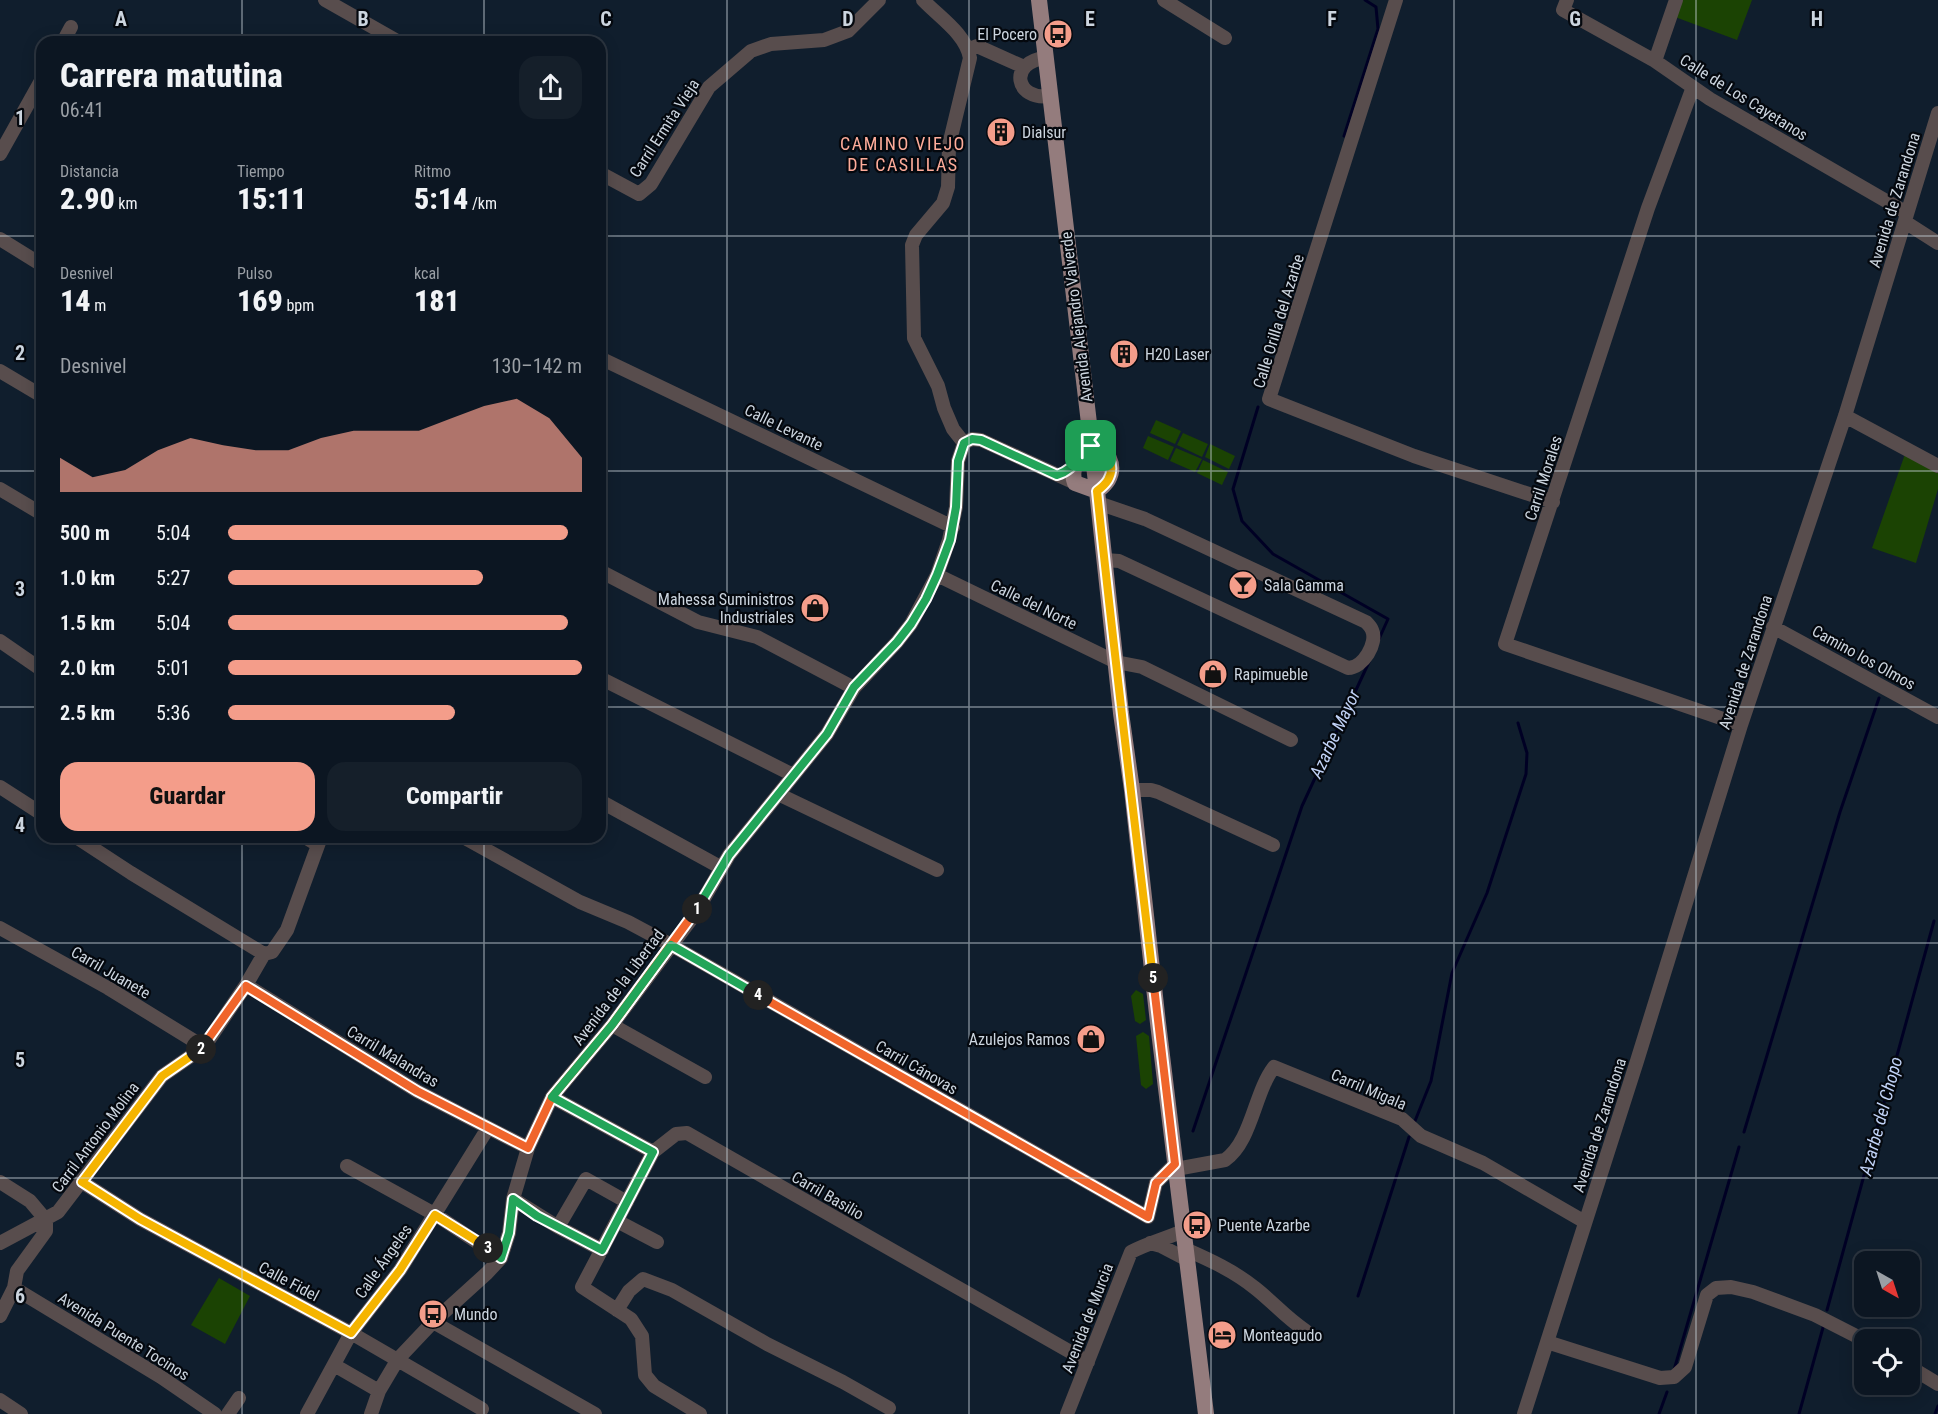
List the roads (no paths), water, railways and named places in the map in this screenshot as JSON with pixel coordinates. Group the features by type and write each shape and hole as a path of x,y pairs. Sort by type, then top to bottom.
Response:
{"main road":[{"name":"Avenida Alejandro Valverde","path":"1039,0 1183,1231"},
{"path":"1091,446 1084,451 1073,473 1075,483 1098,497"},
{"path":"1183,1231 1206,1414"}],"street":[{"path":"325,0 388,36"},
{"name":"Carril Ermita Vieja","path":"606,176 639,194 651,184 709,87 751,51 771,44 824,40 848,31 879,0"},
{"path":"923,0 958,35 969,49 970,58 949,145 948,187 943,203 916,235 912,245 914,338 938,386 953,429 964,443 972,439 981,440 1075,483"},
{"path":"1164,0 1225,38"},
{"name":"Calle Orilla del Azarbe","path":"1396,0 1269,399 1414,456 1553,502"},
{"path":"1655,61 1676,0"},
{"name":"Calle de Los Cayetanos","path":"1565,5 1906,218 1938,243"},
{"path":"66,36 71,27"},
{"path":"969,49 977,46 1024,67"},
{"path":"1045,58 1034,59 1024,67 1020,75 1027,92 1035,97 1050,96"},
{"name":"Carril Morales","path":"1693,87 1648,208 1505,644 1741,725"},
{"path":"0,154 36,90"},
{"name":"Avenida de Zarandona","path":"1524,1414 1741,725 1845,416 1938,113"},
{"path":"0,240 36,261"},
{"name":"Calle Levante","path":"606,361 953,527"},
{"path":"0,371 36,392"},
{"path":"1845,416 1938,466"},
{"name":"Avenida de la Libertad","path":"371,1414 379,1391 398,1359 433,1322 487,1274 501,1258 509,1233 513,1199 528,1148 552,1097 612,1025 695,914 720,867 827,734 854,687 911,624 937,575 953,527 958,461 964,443"},
{"path":"1057,475 1067,472 1076,464"},
{"path":"0,489 36,510"},
{"path":"1098,497 1366,622 1373,631 1372,643 1362,664 1355,668 1348,668 1119,561 1105,560"},
{"path":"606,574 698,622 757,637 854,687"},
{"name":"Calle del Norte","path":"937,575 1116,662 1142,667 1292,740"},
{"name":"Camino los Olmos","path":"1773,627 1936,712"},
{"path":"0,641 36,666"},
{"path":"606,681 793,775"},
{"path":"0,787 36,810"},
{"path":"1132,790 1158,792 1273,845"},
{"path":"778,794 937,870"},
{"path":"606,804 720,867"},
{"path":"85,843 264,954"},
{"name":"Carril Antonio Molina","path":"46,1220 58,1212 162,1076 204,1047 246,986 264,954 272,952 287,930 319,843"},
{"name":"Carril Cánovas","path":"475,843 579,902 627,922 671,945 1148,1217 1156,1183 1175,1166"},
{"name":"Carril Juanete","path":"0,928 108,988 204,1047"},
{"name":"Carril Malandras","path":"246,986 417,1091 528,1148"},
{"path":"612,1025 705,1077"},
{"name":"Carril Migala","path":"1175,1166 1225,1160 1232,1155 1246,1130 1268,1075 1274,1067 1402,1119 1421,1136 1483,1162 1585,1222"},
{"path":"552,1097 653,1152 582,1287 631,1319 642,1336 645,1375 654,1386 700,1414"},
{"name":"Calle Ángeles","path":"307,1414 351,1333 400,1270 488,1128"},
{"name":"Carril Basilio","path":"653,1152 676,1134 687,1133 1088,1362"},
{"path":"347,1166 435,1215 501,1258"},
{"path":"558,1227 586,1179 627,1202"},
{"path":"0,1182 30,1201 46,1220 46,1231 16,1271 14,1288 0,1316"},
{"name":"Calle Fidel","path":"82,1182 140,1219 398,1359 482,1409"},
{"path":"513,1199 558,1227 602,1250"},
{"path":"0,1243 46,1220"},
{"path":"617,1221 657,1242"},
{"name":"Avenida de Murcia","path":"1067,1414 1131,1252 1148,1243 1160,1242 1183,1231"},
{"path":"1148,1243 1230,1270 1256,1289 1287,1319 1306,1331"},
{"path":"617,1310 629,1291 643,1279 648,1279 889,1408"},
{"path":"1547,1342 1660,1378 1674,1377 1685,1367 1707,1295 1716,1288 1731,1287 1754,1292 1815,1315 1854,1335"},
{"name":"Avenida Puente Tocinos","path":"14,1288 161,1377 215,1414"},
{"path":"433,1322 594,1414"},
{"path":"334,1365 379,1391"},
{"path":"1920,1373 1938,1384"},
{"path":"228,1414 239,1398"},
{"path":"3,1406 21,1414"}],"waterway":[{"name":"Azarbe Mayor","path":"1344,136 1378,29 1376,7 1365,0"},
{"name":"Azarbe Mayor","path":"1258,407 1233,489 1242,521 1273,554 1388,619 1379,639"},
{"name":"Azarbe Mayor","path":"1193,1131 1302,806 1369,662"},
{"path":"1744,1132 1840,812 1879,698"},
{"path":"1415,1121 1431,1081 1452,973 1487,893 1526,774 1527,753 1518,723"},
{"name":"Azarbe del Chopo","path":"1827,1310 1934,921"},
{"path":"1358,1296 1409,1137"},
{"path":"1674,1370 1739,1147"},
{"name":"Azarbe del Chopo","path":"1799,1414 1824,1324"},
{"path":"1659,1414 1667,1392"},
{"path":"1935,1414 1938,1406"}],"place":[{"name":"El Pocero","path":"1058,34"},
{"name":"Dialsur","path":"1001,132"},
{"name":"H20 Laser","path":"1124,354"},
{"name":"Sala Gamma","path":"1243,585"},
{"name":"Mahessa Suministros Industriales","path":"815,608"},
{"name":"Rapimueble","path":"1213,674"},
{"name":"Azulejos Ramos","path":"1091,1039"},
{"name":"Puente Azarbe","path":"1197,1225"},
{"name":"Mundo","path":"433,1314"},
{"name":"Monteagudo","path":"1222,1335"}],"district":[{"name":"CAMINO VIEJO DE CASILLAS","path":"903,154"}]}
